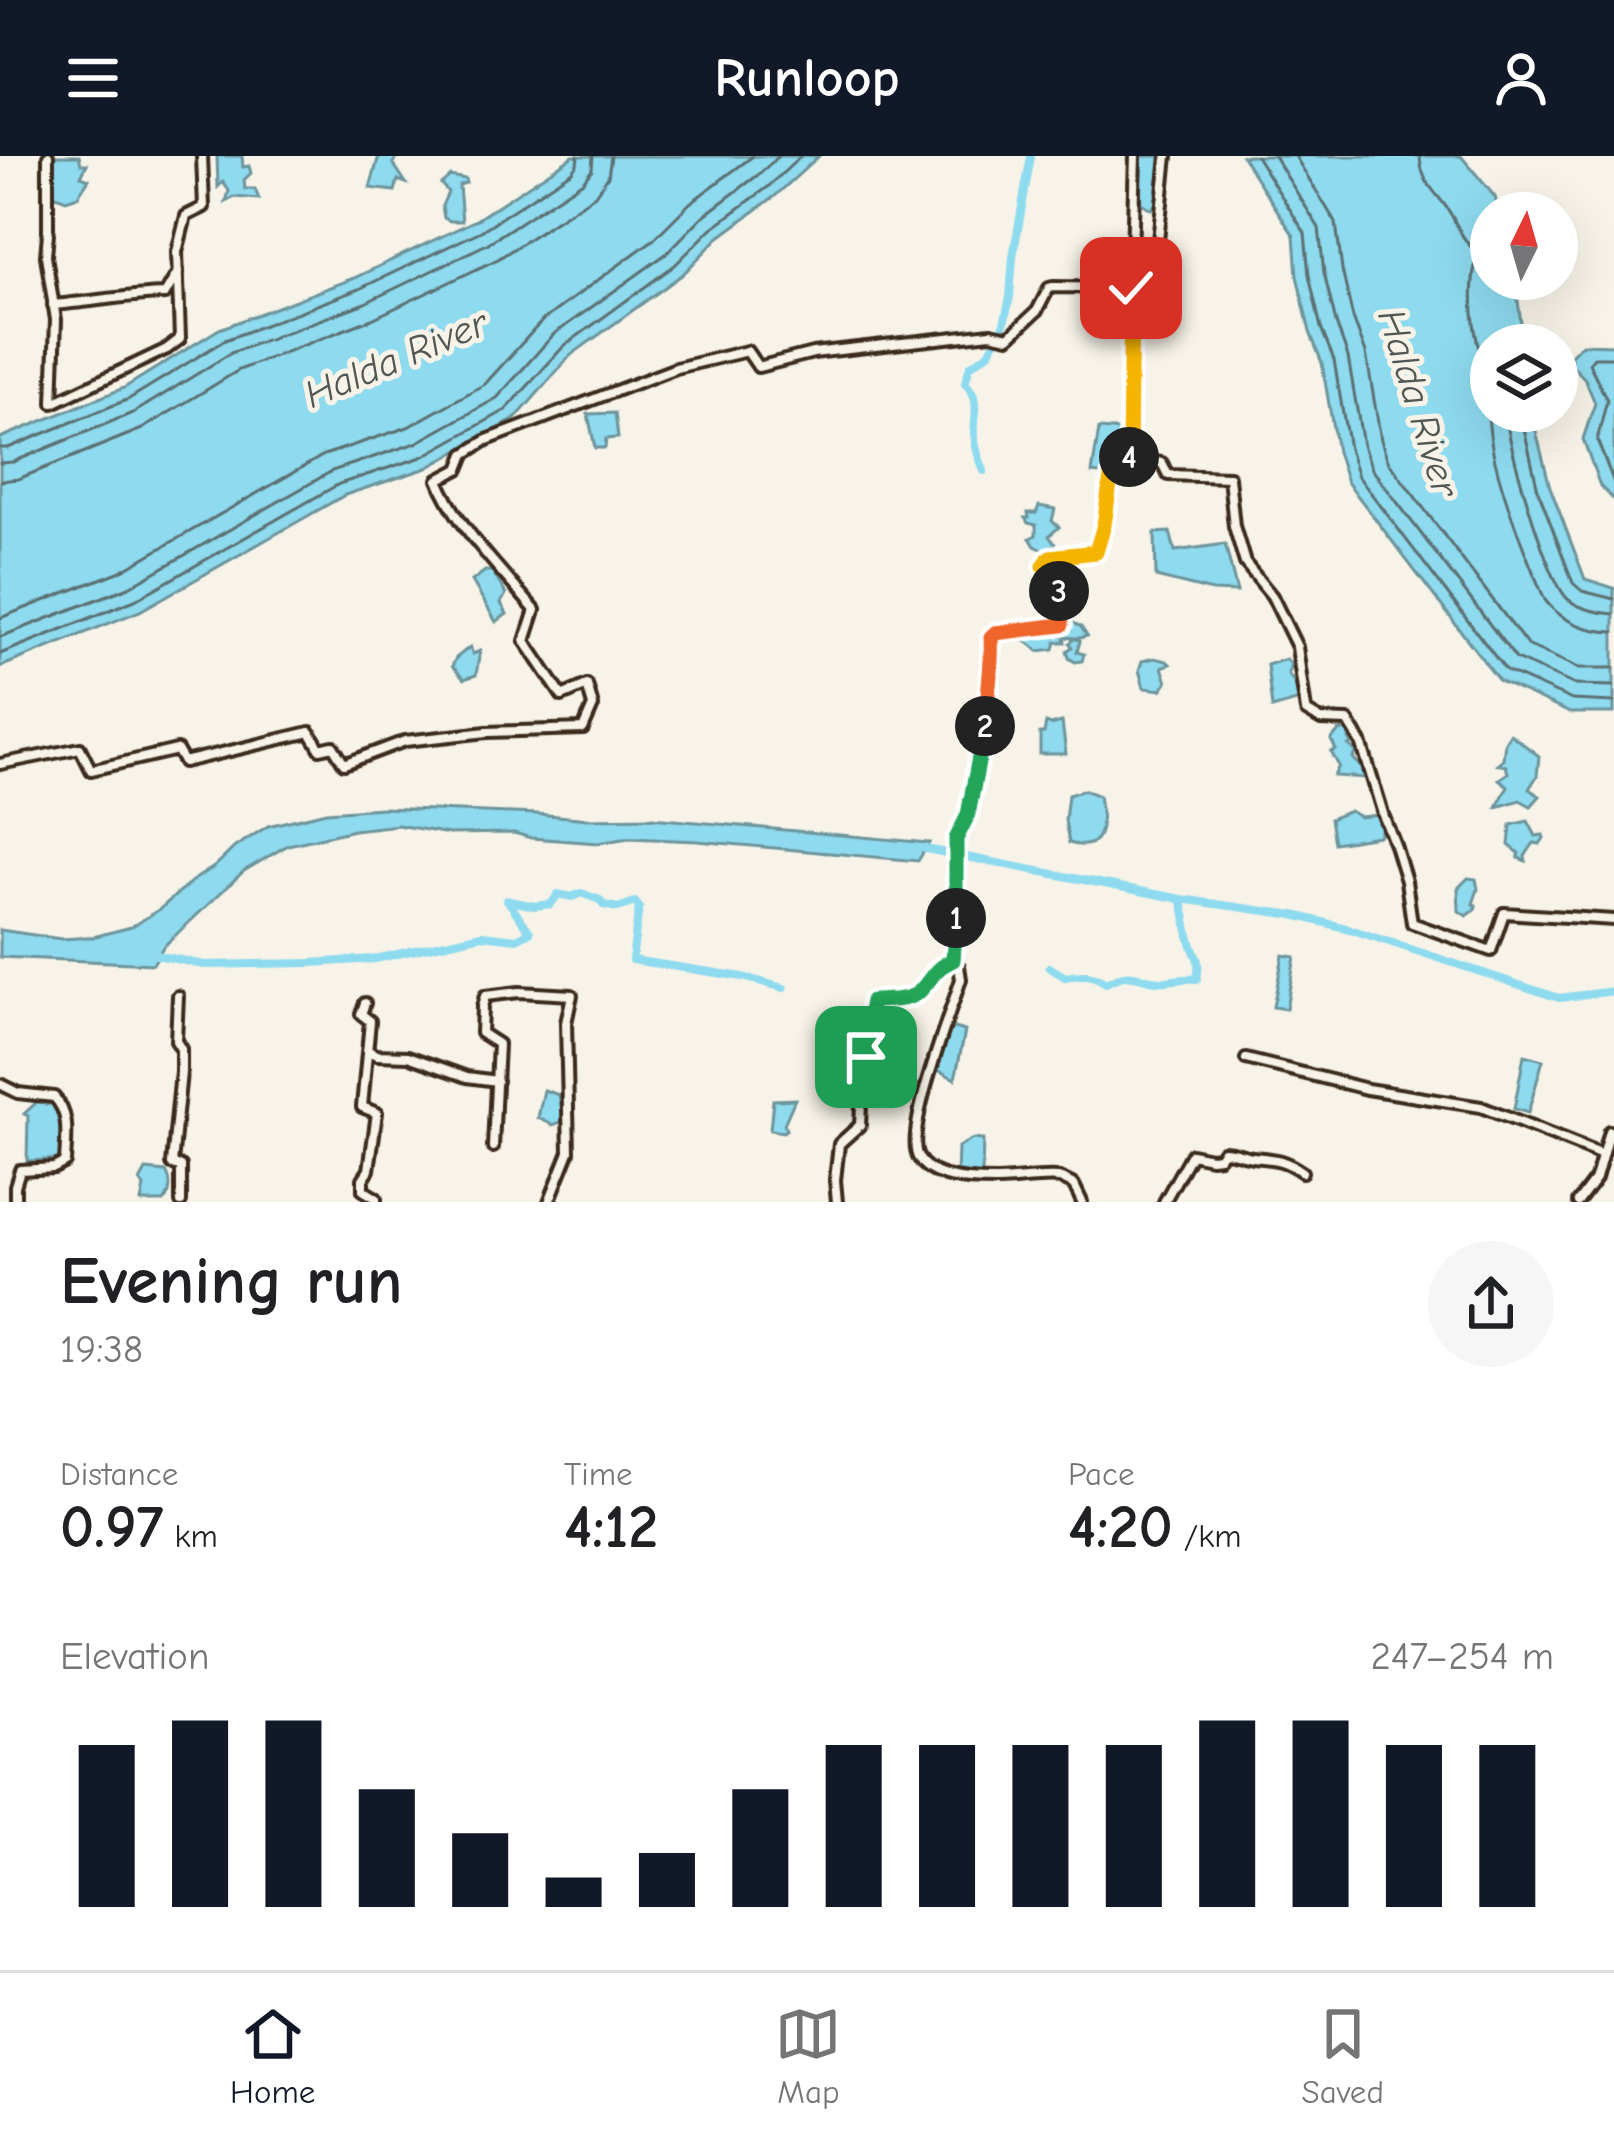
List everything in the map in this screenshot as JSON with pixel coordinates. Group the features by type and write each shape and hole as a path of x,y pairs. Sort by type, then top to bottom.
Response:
{"street":[{"path":"48,156 46,256 56,320 53,403 180,339 177,252 186,216 204,207 202,156"},
{"path":"1082,1202 1074,1185 1057,1177 963,1180 931,1170 918,1159 914,1139 961,979 953,960 956,839 968,815 985,733 991,637 1062,625 1057,575 1044,566 1050,557 1096,552 1111,477 1129,469 1135,156"},
{"path":"1130,325 1149,325 1167,156"},
{"path":"53,305 165,294 178,272"},
{"path":"0,764 80,748 91,770 177,750 184,762 310,732 320,749 333,746 344,764 405,741 583,729 593,706 587,686 562,696 545,674 525,641 535,610 482,546 438,480 458,469 465,454 487,440 676,368 747,351 758,367 813,353 991,334 1009,337 1053,286 1131,288"},
{"path":"1129,458 1162,463 1168,475 1228,477 1234,526 1245,563 1272,596 1297,647 1306,711 1321,720 1348,722 1361,742 1406,881 1412,923 1491,951 1504,913 1614,920"},
{"path":"837,1202 839,1144 860,1125 872,1001 902,1000 920,993 937,968 953,960"},
{"path":"493,1148 498,1044 481,1033 487,995 572,995 566,1023 569,1152 549,1202"},
{"path":"178,996 176,1041 181,1049 181,1072 172,1164 182,1166 182,1202"},
{"path":"365,1003 361,1014 370,1021 362,1107 377,1113 363,1190 376,1202"},
{"path":"368,1051 409,1056 467,1077 496,1081"},
{"path":"1246,1059 1367,1089 1481,1107 1602,1155"},
{"path":"0,1084 18,1094 54,1097 63,1106 66,1120 65,1162 54,1168 20,1170 15,1202"},
{"path":"1578,1202 1596,1178 1609,1131 1614,1132"},
{"path":"1164,1202 1191,1154 1211,1158 1230,1150 1251,1158 1270,1156 1302,1172"}],"water":[{"path":"52,156 79,156 81,164 87,164 81,176 89,179 78,196 66,200 53,195"},
{"path":"217,156 242,156 243,167 249,166 251,173 244,180 245,189 255,189 259,199 234,197 226,202 229,191 223,182 218,187"},
{"path":"382,156 399,156 393,163 406,183 398,180 395,191 370,188"},
{"name":"Halda River","path":"573,156 819,156 718,238 683,274 571,355 515,419 427,468 345,495 140,611 0,667 0,438 124,388 219,329 354,278 476,220"},
{"path":"1141,156 1164,156 1159,200 1151,209 1141,203"},
{"name":"Halda River","path":"1242,156 1461,156 1491,192 1470,192 1470,300 1518,300 1521,324 1470,324 1470,432 1536,432 1550,487 1585,579 1614,588 1614,713 1570,713 1499,681 1347,482 1337,452 1322,363 1297,276 1294,236"},
{"path":"450,176 465,179 459,185 462,221 444,218 442,206 448,192 441,184"},
{"path":"1582,344 1614,345 1614,500 1600,486 1583,439 1595,403 1578,372"},
{"path":"615,413 618,438 606,439 605,448 595,448 588,414"},
{"path":"1099,429 1124,431 1124,464 1105,475 1092,473"},
{"path":"1039,506 1055,509 1052,521 1059,527 1049,536 1055,544 1048,552 1035,546 1030,538 1036,535 1036,525 1025,518"},
{"path":"1170,532 1175,551 1225,544 1237,592 1156,577 1155,533"},
{"path":"492,571 506,594 501,603 507,614 496,622 472,581"},
{"path":"1070,621 1087,636 1076,639 1080,641 1077,652 1084,654 1082,661 1069,658 1067,651 1075,638 1064,637 1065,642 1056,642 1054,649 1039,651 1024,640 1030,631 1065,629"},
{"path":"470,647 473,654 480,651 476,675 464,679 452,666"},
{"path":"1154,658 1170,664 1162,667 1167,682 1161,690 1144,688 1139,670 1142,661"},
{"path":"1286,659 1300,700 1272,708 1267,665"},
{"path":"1062,722 1066,754 1040,754 1040,733 1046,723"},
{"path":"1351,730 1353,744 1349,746 1357,752 1353,758 1366,778 1334,776 1339,766 1331,740 1339,731"},
{"path":"1510,734 1539,756 1537,776 1529,789 1540,796 1531,806 1520,800 1497,807 1508,786 1499,779 1508,773 1506,766 1497,764"},
{"path":"1084,790 1099,796 1099,834 1090,844 1069,843 1068,795"},
{"path":"382,808 652,818 929,843 918,861 697,841 629,838 598,843 514,833 449,834 398,825 354,830 288,845 244,871 163,947 153,964 0,957 0,930 61,939 131,927 268,826 326,812"},
{"path":"1350,811 1360,817 1378,815 1383,825 1379,836 1334,843 1330,819"},
{"path":"1528,821 1536,836 1544,838 1534,843 1526,861 1509,845 1511,825"},
{"path":"1468,878 1476,879 1478,889 1475,910 1467,916 1459,911 1458,888"},
{"path":"1283,955 1295,957 1286,1009 1273,1007"},
{"path":"950,1027 965,1031 955,1079 936,1069"},
{"path":"1524,1055 1543,1060 1528,1113 1514,1109"},
{"path":"544,1090 559,1095 564,1121 553,1125 538,1118"},
{"path":"795,1099 786,1130 770,1130 773,1100"},
{"path":"38,1101 54,1102 61,1111 62,1159 27,1161 28,1116 24,1114"},
{"path":"973,1139 983,1140 982,1175 957,1175 958,1147"},
{"path":"146,1170 166,1172 170,1187 164,1202 141,1202 144,1187 140,1181"}],"waterway":[{"path":"984,471 975,441 975,403 965,383 970,366 989,353 1004,324 1031,156"},
{"path":"921,848 1181,899 1294,915 1559,998 1614,991"},
{"path":"152,954 204,965 310,963 375,959 482,935 517,939 530,932 507,900 534,906 551,904 558,894 572,897 581,893 603,905 618,908 635,902 639,907 632,960 784,988"},
{"path":"1049,967 1065,977 1087,975 1106,983 1131,975 1156,981 1197,979 1198,961 1181,899"}],"route":[{"path":"866,1057 872,1001 902,1000 920,993 937,968 953,960 956,839 968,815 985,733 991,637 1062,625 1057,575 1044,566 1050,557 1096,552 1111,477 1129,469 1131,288"}]}
